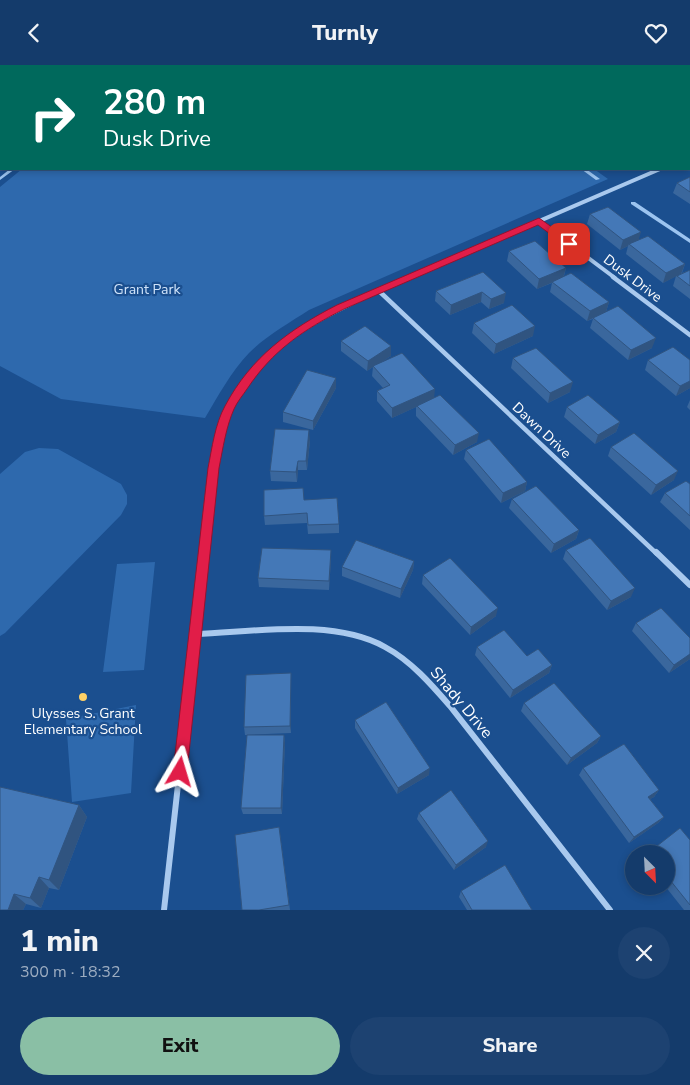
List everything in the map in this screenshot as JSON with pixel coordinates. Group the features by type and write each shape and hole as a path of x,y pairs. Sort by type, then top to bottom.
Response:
{"street":[{"path":"525,65 546,65"},
{"path":"164,910 214,468 219,437 229,407 266,357 285,339 310,323 341,307 658,170"},
{"name":"Dusk Drive","path":"539,221 690,335"},
{"name":"Dawn Drive","path":"380,291 690,585"},
{"name":"Shady Drive","path":"196,634 304,631 341,633 374,641 402,658 428,680 450,706 610,910"}],"green space":[{"name":"Grant Park","path":"21,170 595,170 608,179 309,310 270,335 242,360 205,418 61,399 0,366 0,187"},
{"path":"39,448 58,449 121,484 127,495 127,504 121,515 0,636 0,474 25,452"},
{"path":"155,562 144,670 103,672 117,564"},
{"path":"136,705 131,793 72,802 66,719"}],"building":[{"path":"690,177 690,192 677,183"},
{"path":"608,207 641,232 623,240 590,214"},
{"path":"648,236 685,264 666,273 629,244"},
{"path":"535,241 566,268 539,279 509,251"},
{"path":"690,270 690,286 677,276"},
{"path":"483,272 506,293 491,299 482,292 451,305 436,291"},
{"path":"571,273 609,302 590,311 552,282"},
{"path":"512,305 535,326 496,344 474,323"},
{"path":"618,306 656,338 631,350 593,318"},
{"path":"365,326 391,346 368,361 341,341"},
{"path":"673,347 690,360 690,381 680,386 648,360"},
{"path":"536,348 573,382 550,393 513,358"},
{"path":"402,353 435,389 392,408 377,391 390,385 373,366"},
{"path":"307,370 336,378 313,421 283,412"},
{"path":"440,395 479,433 455,445 417,406"},
{"path":"588,395 620,422 598,435 567,407"},
{"path":"275,429 309,430 306,461 298,461 296,472 270,471"},
{"path":"634,433 678,471 656,485 611,447"},
{"path":"489,439 527,482 503,493 466,450"},
{"path":"686,481 690,484 690,516 665,493"},
{"path":"536,486 579,530 554,544 512,499"},
{"path":"303,488 304,500 337,498 339,524 308,525 307,513 264,516 264,490"},
{"path":"590,538 635,588 611,601 566,550"},
{"path":"356,540 414,561 401,589 342,567"},
{"path":"262,548 331,550 329,581 258,578"},
{"path":"450,558 498,608 471,627 423,575"},
{"path":"661,608 690,638 690,654 674,665 636,623"},
{"path":"504,630 527,656 538,649 552,665 513,690 477,647"},
{"path":"291,673 290,726 244,727 246,675"},
{"path":"554,683 601,736 571,758 524,703"},
{"path":"386,702 430,768 398,788 355,720"},
{"path":"247,735 284,735 281,808 241,808"},
{"path":"624,744 659,790 648,797 664,817 634,837 583,768"},
{"path":"0,787 79,805 49,880 39,877 30,898 14,894 8,910 0,910"},
{"path":"451,790 488,841 456,865 419,813"},
{"path":"279,827 289,905 259,910 242,910 235,835"},
{"path":"680,828 690,840 690,905 675,886 675,845 658,845"},
{"path":"505,865 532,910 472,910 461,891"}],"waterway":[{"path":"0,179 12,170"},
{"path":"584,170 598,179"},
{"path":"633,203 690,241"}],"place":[{"name":"Ulysses S. Grant Elementary School","path":"83,697"}],"route":[{"path":"180,772 219,437 229,407 248,381 266,357 285,339 310,323 341,307 539,221 569,244"}]}
